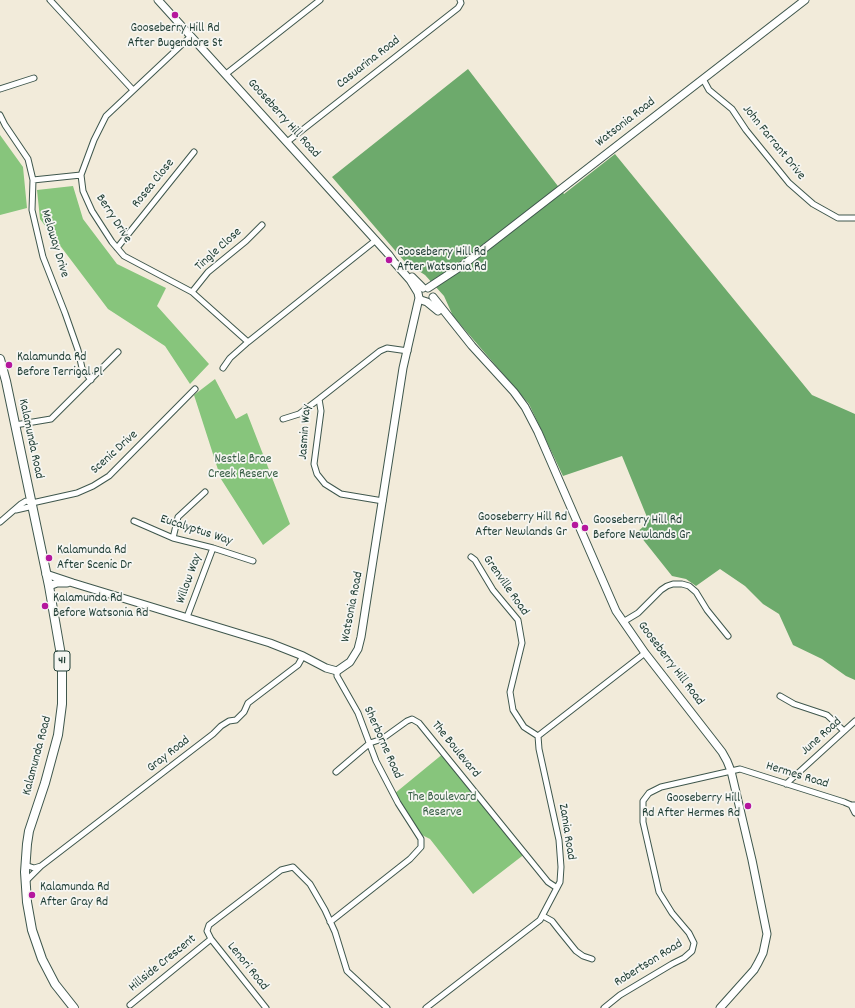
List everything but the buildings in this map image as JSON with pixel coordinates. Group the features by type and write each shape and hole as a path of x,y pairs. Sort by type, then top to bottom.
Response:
{"main road":[{"name":"Kalamunda Road","path":"0,359 32,503 49,586 62,661 62,704 58,735 45,784 29,831 25,865 25,882 29,920 42,959 55,984 74,1008"}],"street":[{"path":"50,0 133,90"},
{"name":"Gooseberry Hill Road","path":"159,0 376,240 410,280 422,292 431,290 430,299 436,308 522,402 532,419 611,601 623,622 645,653 722,752 731,771 752,860 767,934 763,952 758,963 720,1008"},
{"path":"226,74 320,0"},
{"name":"Casuarina Road","path":"287,142 458,8 461,3 460,0"},
{"name":"Watsonia Road","path":"337,671 350,662 358,649 361,637 403,368 416,311 422,292 463,265 804,0"},
{"name":"Berry Drive","path":"191,36 106,116 94,140 81,175 82,191 92,211 124,256 192,292 248,342"},
{"path":"0,89 34,78"},
{"name":"John Farrant Drive","path":"703,79 709,90 732,109 746,130 789,183 813,204 838,218 855,218"},
{"name":"Meloway Drive","path":"0,116 26,154 33,180 32,210 43,257 65,313 78,350 82,368 91,380"},
{"name":"Rosea Close","path":"117,248 194,152"},
{"path":"33,180 81,175"},
{"name":"Tingle Close","path":"192,292 208,272 246,241 262,225"},
{"path":"223,368 230,358 248,342 376,240"},
{"name":"Watsonia Road","path":"416,311 430,299 440,285 456,273 463,265"},
{"path":"422,292 423,302 430,299"},
{"name":"Jasmin Way","path":"383,501 341,494 325,484 317,474 314,464 321,411 319,399 380,351 387,348 408,351"},
{"path":"15,425 51,419 118,352"},
{"name":"Scenic Drive","path":"0,522 16,510 28,507 32,503 83,491 110,476 196,389"},
{"path":"283,418 299,414 319,399"},
{"path":"173,538 178,517 205,492"},
{"name":"Eucalyptus Way","path":"134,521 173,538 213,548 252,561"},
{"name":"Willow Way","path":"187,617 213,548"},
{"name":"Grenville Road","path":"471,557 475,560 493,590 518,620 522,643 510,692 513,710 524,727 538,736"},
{"path":"46,574 73,584 270,643 304,656 326,668 337,671"},
{"path":"49,586 57,582 73,584"},
{"path":"623,622 638,613 667,586 682,584 688,586 696,592 707,610 728,636"},
{"path":"538,736 645,653"},
{"name":"Gray Road","path":"25,882 41,866 178,762 221,726 236,720 244,712 248,703 298,665 304,656"},
{"name":"Sherborne Road","path":"330,922 410,859 421,847 421,838 398,802 376,761 358,713 337,676 337,671"},
{"path":"780,696 794,704 827,715 844,732"},
{"name":"The Boulevard","path":"336,772 370,743 382,739 412,719 419,723 548,882 557,888"},
{"name":"June Road","path":"786,784 855,722"},
{"name":"Zamia Road","path":"426,1008 434,1006 540,920 560,882 561,866 559,840 539,749 538,736"},
{"name":"Hermes Road","path":"731,771 740,769 744,770 853,805"},
{"name":"Robertson Road","path":"604,1008 620,995 684,958 692,951 694,943 689,933 672,913 659,892 643,822 643,802 649,793 661,788 731,771"},
{"path":"853,805 855,813"},
{"path":"25,865 34,868 41,866"},
{"name":"Hillside Crescent","path":"130,1005 211,939 207,931 209,925 281,870 293,867 310,884 330,922"},
{"path":"543,916 552,920 576,950 583,956 592,959"},
{"path":"330,922 347,971 387,1008"},
{"name":"Lenori Road","path":"211,939 266,1008"}],"green space":[{"path":"468,69 564,194 615,154 812,395 855,414 855,680 846,676 822,659 793,645 779,614 763,604 745,586 720,569 696,586 686,579 672,576 637,532 649,522 622,456 563,476 529,404 453,316 444,296 425,275 405,262 332,177"},
{"path":"0,135 23,167 27,208 0,215"},
{"path":"73,186 83,219 117,264 166,288 157,306 209,364 190,384 165,346 108,309 40,219 37,190"},
{"name":"Nestle Brae Creek Reserve","path":"215,379 236,419 247,413 290,524 263,545 221,479 194,395"},
{"name":"The Boulevard Reserve","path":"444,753 526,853 473,894 430,839 418,833 394,794"}],"place":[{"name":"Gooseberry Hill Rd After Bugendore St","path":"175,15"},
{"name":"Gooseberry Hill Rd After Watsonia Rd","path":"389,260"},
{"name":"Kalamunda Rd Before Terrigal Pl","path":"9,365"},
{"name":"Gooseberry Hill Rd After Newlands Gr","path":"575,525"},
{"name":"Gooseberry Hill Rd Before Newlands Gr","path":"585,528"},
{"name":"Kalamunda Rd After Scenic Dr","path":"49,558"},
{"name":"Kalamunda Rd Before Watsonia Rd","path":"45,606"},
{"name":"Gooseberry Hill Rd After Hermes Rd","path":"748,806"},
{"name":"Kalamunda Rd After Gray Rd","path":"32,895"}]}
